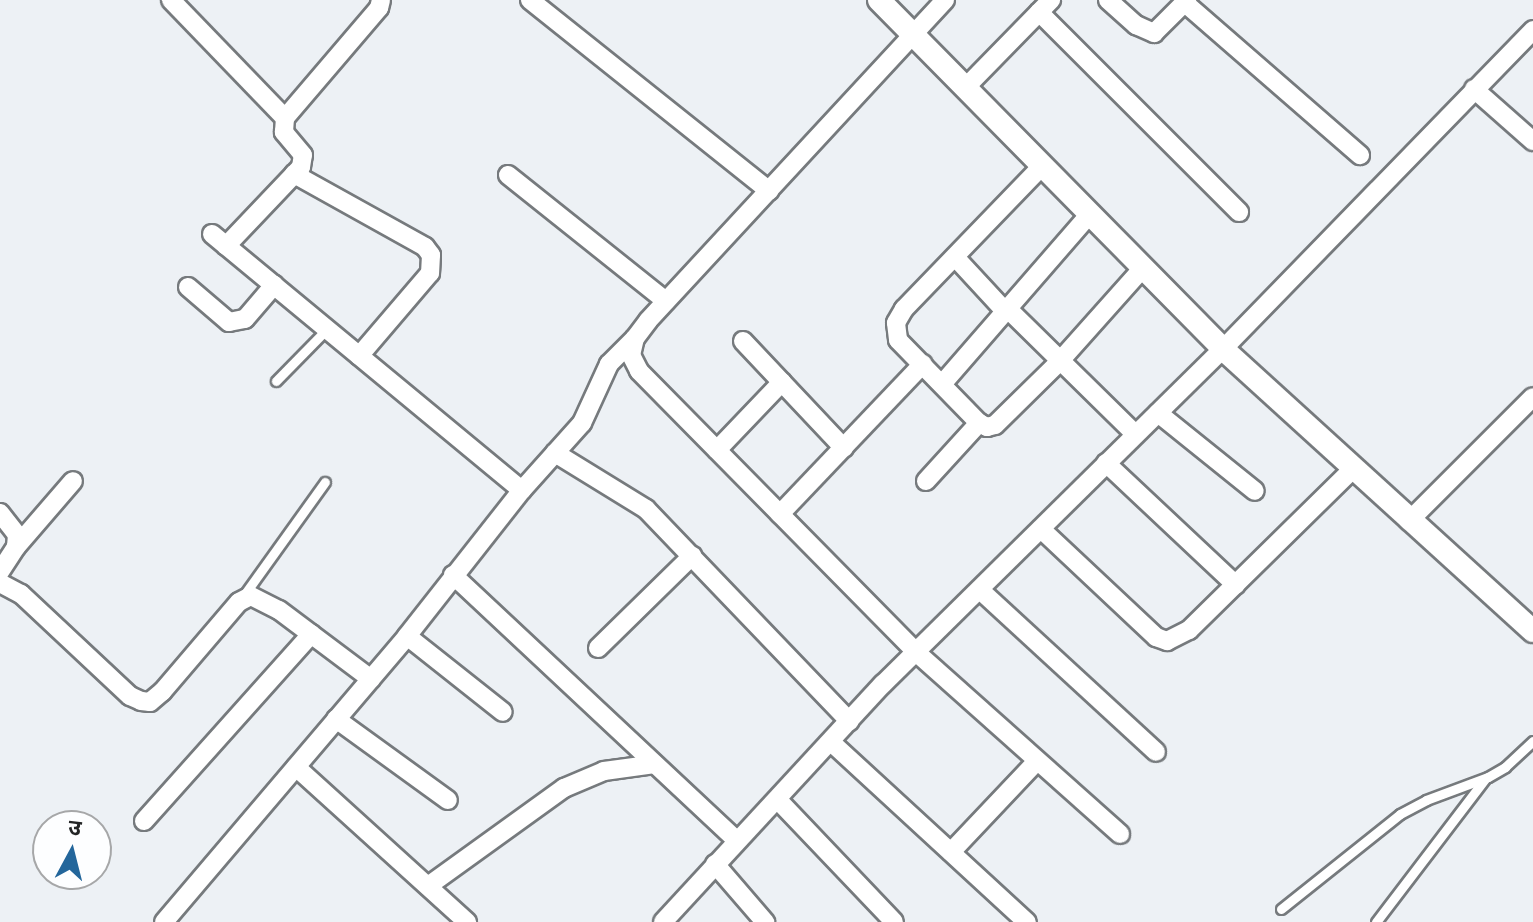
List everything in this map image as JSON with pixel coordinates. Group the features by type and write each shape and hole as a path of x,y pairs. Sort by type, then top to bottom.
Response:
{"street":[{"path":"171,0 285,118"},
{"path":"381,0 379,8 285,118 284,132 303,155 301,167 219,240 522,490"},
{"path":"530,0 769,191"},
{"path":"879,0 1141,270 1409,521 1533,631"},
{"path":"164,922 407,636 522,490 591,410 599,381 609,364 945,0"},
{"path":"1108,0 1136,25 1154,33 1186,1 1360,155"},
{"path":"966,87 1045,6 1239,212"},
{"path":"663,922 849,721 1223,349 1533,30"},
{"path":"1474,89 1533,141"},
{"path":"1042,166 904,309 896,323 898,340 979,423 987,427 995,425 1059,362 1141,270"},
{"path":"294,174 425,247 431,255 430,273 359,356"},
{"path":"508,175 666,301"},
{"path":"943,383 1088,216"},
{"path":"955,257 1005,311 1012,313 1135,434"},
{"path":"188,287 229,322 245,319 274,285"},
{"path":"635,338 631,355 639,371 917,653 1120,834"},
{"path":"743,341 844,448"},
{"path":"780,514 923,364"},
{"path":"717,450 782,382"},
{"path":"1409,521 1533,397"},
{"path":"1158,413 1255,491"},
{"path":"926,481 979,423"},
{"path":"555,453 635,499 849,721"},
{"path":"1106,463 1236,585"},
{"path":"1041,529 1156,637 1167,641 1189,630 1353,469"},
{"path":"0,572 16,547 73,481"},
{"path":"0,513 13,525 17,535 16,547"},
{"path":"598,648 692,556"},
{"path":"453,575 737,841"},
{"path":"0,583 21,594 130,696 141,701 150,702 162,692 239,602 251,596 264,600 371,679"},
{"path":"980,590 1156,752"},
{"path":"144,821 311,634"},
{"path":"407,636 503,712"},
{"path":"336,719 448,800"},
{"path":"831,742 1027,922"},
{"path":"951,852 1037,761"},
{"path":"428,886 564,788 604,771 655,764"},
{"path":"296,767 467,922"},
{"path":"778,800 894,922"},
{"path":"715,864 765,922"}],"lane":[{"path":"276,381 327,329"},
{"path":"239,602 325,482"},
{"path":"1281,909 1400,814 1426,800 1488,777 1505,767 1533,741"},
{"path":"1376,922 1488,777"}]}
